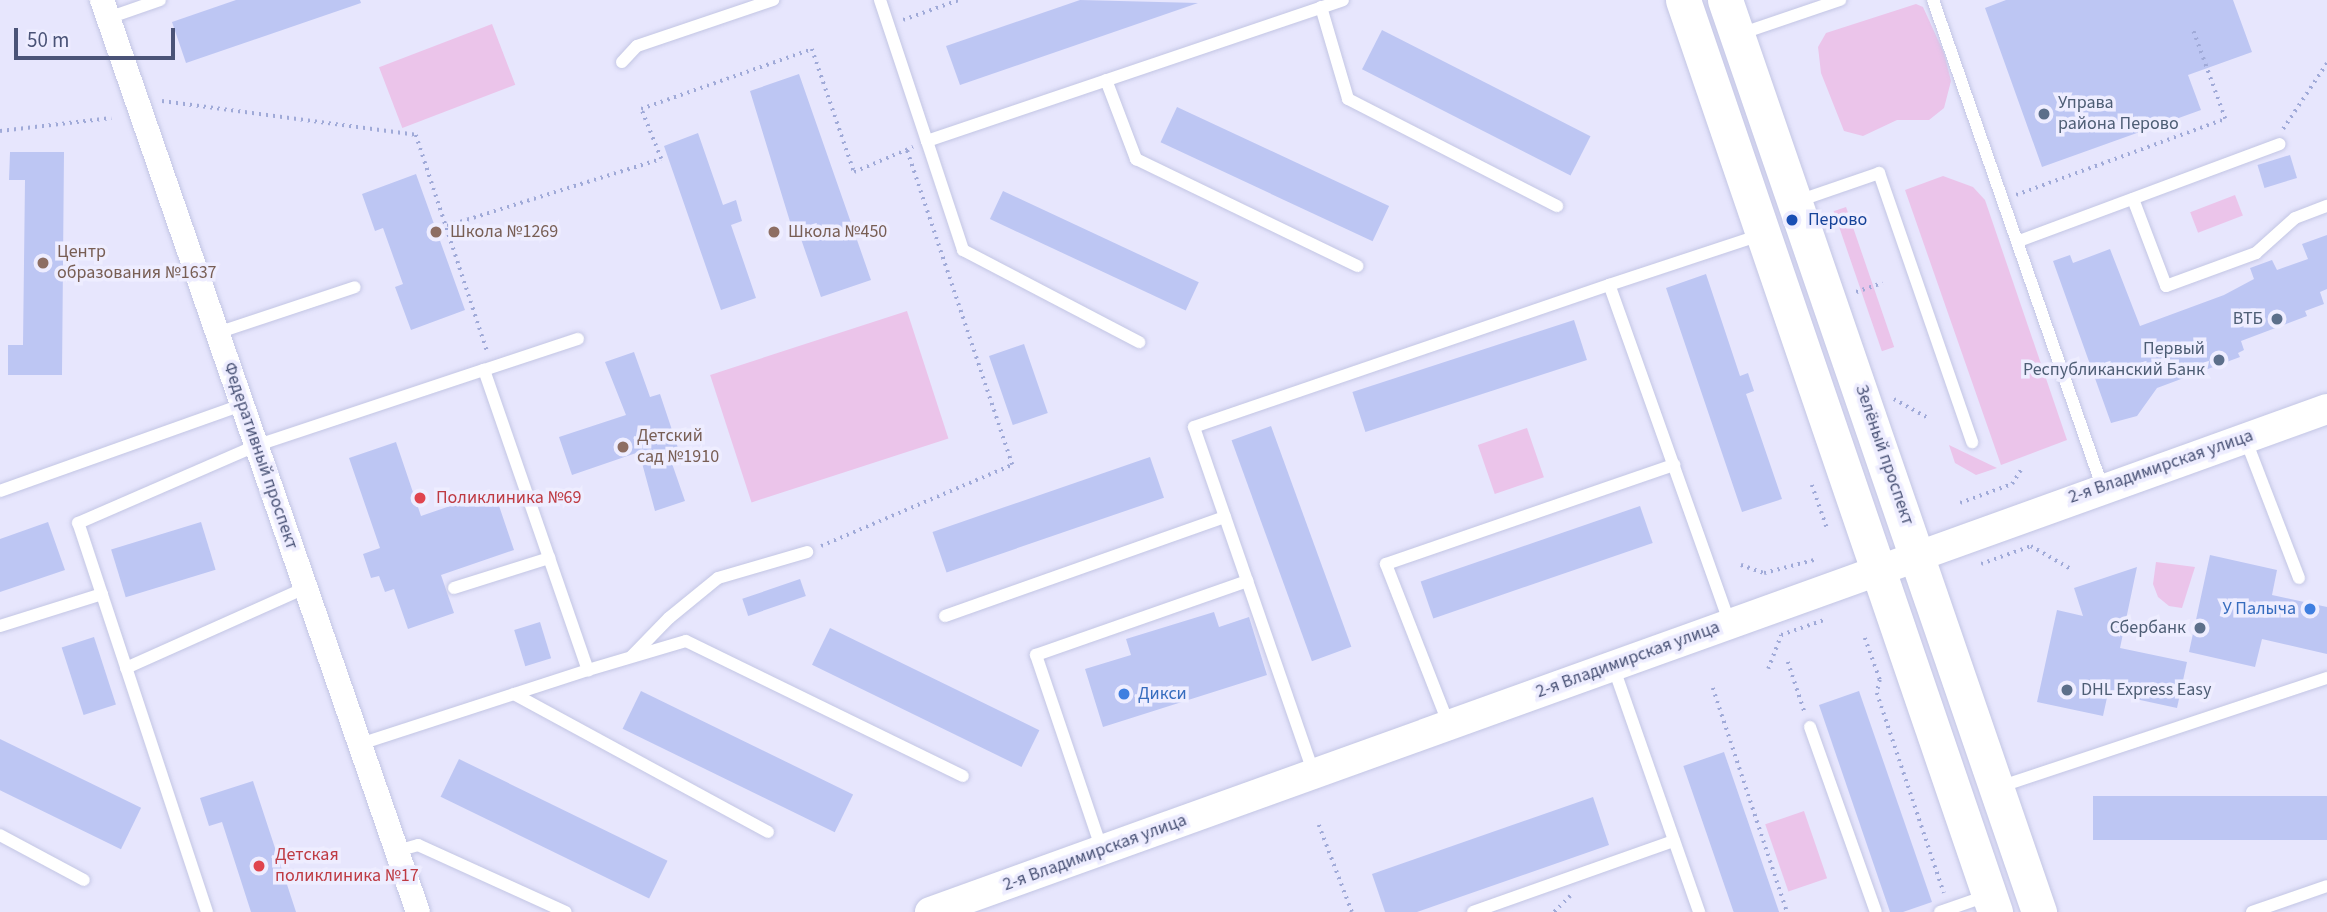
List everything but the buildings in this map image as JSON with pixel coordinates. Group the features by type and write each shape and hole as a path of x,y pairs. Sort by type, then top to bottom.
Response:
{"main road":[{"path":"1683,0 1765,233 1992,903"},
{"name":"Зелёный проспект","path":"1725,0 1919,554 2039,912"}],"street":[{"name":"Федеративный проспект","path":"105,9 418,912"},
{"name":"2-я Владимирская улица","path":"930,912 1879,570 2102,486 2327,409"}],"lane":[{"path":"105,9 160,0"},
{"path":"622,62 637,46 773,0"},
{"path":"880,0 963,250 1139,342"},
{"path":"927,141 1343,0"},
{"path":"1737,35 1840,0"},
{"path":"1933,0 2102,486"},
{"path":"1321,8 1348,99 1556,206"},
{"path":"1106,80 1136,159 1357,266"},
{"path":"2019,241 2280,144"},
{"path":"1795,202 1879,173 1972,442"},
{"path":"2133,199 2166,286 2256,253 2295,218 2327,206"},
{"path":"1314,774 1194,427 1765,233"},
{"path":"1609,285 1730,624"},
{"path":"217,333 355,287"},
{"path":"207,912 78,523 255,446 578,339"},
{"path":"488,368 549,558 589,670"},
{"path":"0,491 242,405"},
{"path":"2245,437 2299,578"},
{"path":"1449,725 1386,564 1674,465"},
{"path":"945,616 1225,517"},
{"path":"632,656 669,618 718,578 807,552"},
{"path":"454,588 549,558"},
{"path":"1102,850 1035,655 1247,581"},
{"path":"126,667 305,587"},
{"path":"0,625 102,594"},
{"path":"360,744 686,641 963,776"},
{"path":"1613,666 1699,912"},
{"path":"1996,788 2327,678"},
{"path":"514,694 768,832"},
{"path":"1810,727 1876,912"},
{"path":"0,835 84,880"},
{"path":"1473,912 1674,841"},
{"path":"397,851 418,845 566,912"},
{"path":"2252,912 2327,886"},
{"path":"1945,910 1992,903"}],"path":[{"path":"888,25 960,0"},
{"path":"2004,200 2225,119 2192,28"},
{"path":"447,226 661,159 641,109 812,49 855,172 927,141"},
{"path":"2280,144 2285,121 2327,63"},
{"path":"162,101 416,135 447,226 488,368"},
{"path":"0,131 111,118"},
{"path":"807,552 1012,465 906,149"},
{"path":"1852,279 1860,304"},
{"path":"1856,292 1882,282"},
{"path":"1890,389 1894,401 1928,418"},
{"path":"1960,503 2012,484 2022,468"},
{"path":"1812,485 1827,528"},
{"path":"1981,564 2031,546 2071,569"},
{"path":"1741,565 1764,573 1814,560"},
{"path":"1768,669 1781,635 1824,620"},
{"path":"1865,638 1880,680 1877,693 1945,910"},
{"path":"1788,662 1810,727"},
{"path":"1713,688 1787,912"},
{"path":"1319,825 1352,912"}],"shaded area":[{"path":"1916,4 1923,7 1944,53 1951,81 1944,108 1929,120 1897,120 1863,136 1844,131 1821,73 1818,47 1826,33"},
{"path":"492,24 515,85 402,128 379,67"},
{"path":"1943,176 1973,187 1985,200 2067,440 2001,465 1905,190"},
{"path":"2235,195 2243,216 2198,233 2190,212"},
{"path":"1846,207 1894,347 1882,351 1834,211"},
{"path":"907,311 948,438 752,502 710,375"},
{"path":"1527,428 1544,477 1495,494 1478,445"},
{"path":"1949,445 1997,468 1976,475 1955,463"},
{"path":"2156,562 2195,567 2182,608 2169,606 2158,597 2153,584"},
{"path":"1804,811 1827,878 1788,891 1765,824"}],"place":[{"name":"Управа района Перово","path":"2044,114"},
{"name":"Перово","path":"1792,220"},
{"name":"Школа №1269","path":"436,232"},
{"name":"Школа №450","path":"774,232"},
{"name":"Центр образования №1637","path":"43,263"},
{"name":"ВТБ","path":"2277,319"},
{"name":"Первый Республиканский Банк","path":"2219,360"},
{"name":"Детский сад №1910","path":"623,447"},
{"name":"Поликлиника №69","path":"420,498"},
{"name":"У Палыча","path":"2310,609"},
{"name":"Сбербанк","path":"2200,628"},
{"name":"DHL Express Easy","path":"2067,690"},
{"name":"Дикси","path":"1124,694"},
{"name":"Детская поликлиника №17","path":"259,866"}]}
